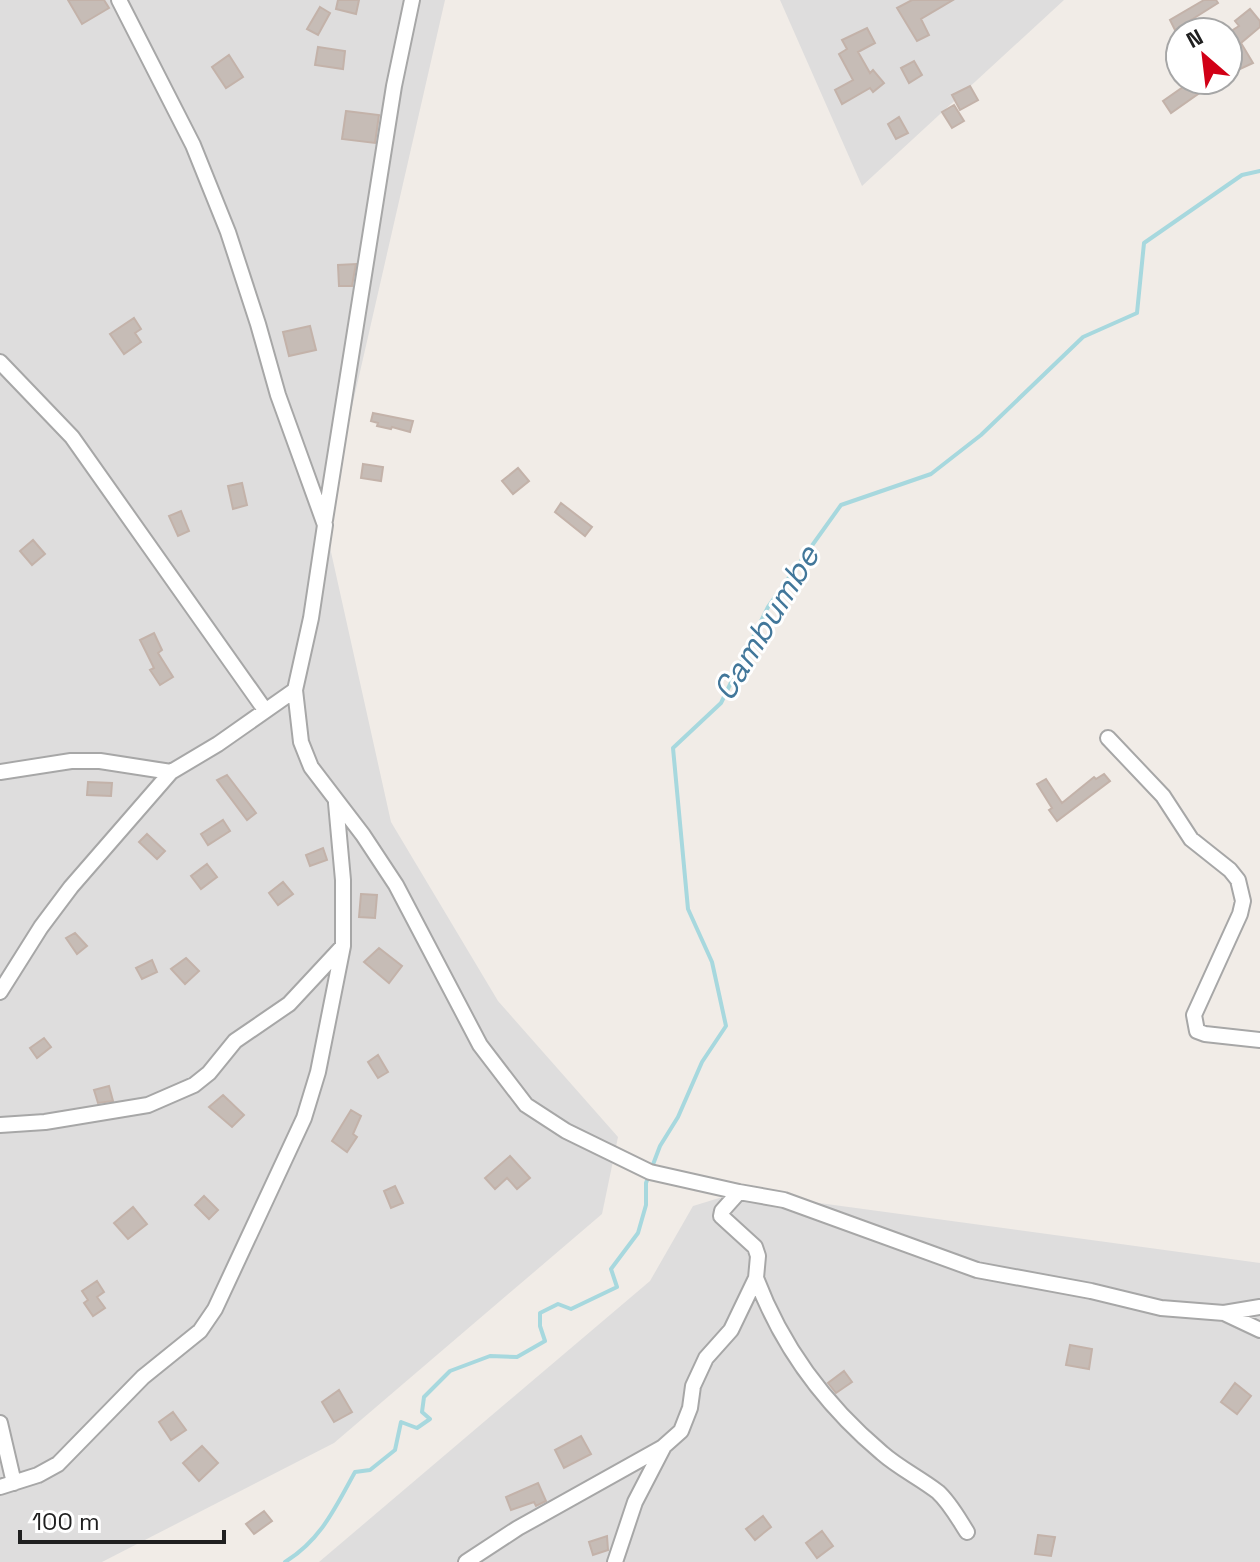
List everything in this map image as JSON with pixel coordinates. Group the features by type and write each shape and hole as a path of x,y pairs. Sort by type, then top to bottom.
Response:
{"street":[{"path":"119,0 193,145 222,218 278,395 325,525"},
{"path":"412,0 394,86 311,618 295,690 301,742 311,767 363,835 396,885 480,1045 526,1105 566,1131 650,1172 784,1200 977,1270 1091,1291 1161,1308 1224,1313 1260,1307"},
{"path":"0,362 72,437 265,710"},
{"path":"0,992 41,927 71,887 171,772 218,744 295,690"},
{"path":"1108,738 1163,796 1191,839 1238,880 1243,901 1240,914 1193,1023 1197,1031 1205,1034 1260,1040"},
{"path":"0,772 71,761 100,761 171,772"},
{"path":"0,1423 7,1485 58,1464 143,1377 208,1323 304,1118 318,1072 343,946 343,880 336,802"},
{"path":"0,1125 45,1122 148,1105 194,1085 209,1073 235,1041 289,1004 343,946"},
{"path":"466,1562 518,1528 663,1447 681,1431 690,1408 693,1386 706,1358 731,1330 756,1278 758,1256 755,1247 721,1216 739,1192"},
{"path":"756,1278 778,1331 812,1380 853,1427 884,1455 938,1493 967,1532"},
{"path":"1224,1313 1260,1330"},
{"path":"615,1562 635,1502 663,1447"}],"shaded area":[{"path":"0,0 445,0 325,525 391,822 498,1001 618,1137 602,1214 334,1443 102,1562 0,1562"},
{"path":"780,0 1064,0 862,186"},
{"path":"739,1192 1260,1263 1260,1562 319,1562 650,1281 693,1206"}],"building":[{"path":"68,0 104,0 109,8 82,24"},
{"path":"338,0 359,0 356,14 336,9"},
{"path":"912,0 953,0 921,19 929,35 917,41 897,8"},
{"path":"1204,0 1216,0 1218,3 1197,16 1177,16"},
{"path":"320,7 330,13 318,35 307,29"},
{"path":"1250,9 1260,21 1260,27 1244,40 1244,16 1241,16"},
{"path":"867,28 875,43 858,52 870,73 873,70 884,83 873,92 870,88 842,104 835,90 853,80 839,54 847,49 842,40"},
{"path":"318,47 345,51 343,69 315,65"},
{"path":"1244,48 1253,63 1244,67"},
{"path":"229,55 243,77 226,88 212,67"},
{"path":"914,61 922,75 909,83 901,68"},
{"path":"970,86 978,100 960,110 952,95"},
{"path":"1170,96 1195,96 1171,113 1163,101"},
{"path":"954,105 964,121 952,128 942,112"},
{"path":"346,111 379,115 375,143 342,139"},
{"path":"899,117 908,133 896,139 888,124"},
{"path":"356,264 352,286 339,286 338,265"},
{"path":"134,318 141,329 135,333 141,342 124,354 110,334"},
{"path":"310,326 316,350 289,356 283,332"},
{"path":"373,413 413,421 410,432 377,426 378,423 371,421"},
{"path":"363,464 383,467 381,481 361,478"},
{"path":"518,468 529,481 513,494 502,481"},
{"path":"242,483 247,505 233,509 228,486"},
{"path":"561,503 592,527 585,536 555,512"},
{"path":"181,511 189,531 178,536 169,516"},
{"path":"33,540 45,554 32,565 20,551"},
{"path":"154,633 162,650 158,653 173,677 160,685 150,670 154,668 140,640"},
{"path":"1104,774 1110,781 1057,821 1037,784 1046,779 1062,803 1094,777 1096,779"},
{"path":"227,775 256,813 247,820 217,780"},
{"path":"88,782 112,783 111,796 87,795"},
{"path":"223,820 230,831 208,845 201,834"},
{"path":"147,834 165,851 157,859 139,842"},
{"path":"323,848 327,860 310,866 306,855"},
{"path":"207,864 217,877 201,889 191,876"},
{"path":"283,882 293,894 278,905 269,893"},
{"path":"361,894 377,895 375,918 359,917"},
{"path":"75,933 87,946 77,954 66,938"},
{"path":"379,948 402,966 389,983 364,962"},
{"path":"186,958 199,971 185,984 171,969"},
{"path":"152,960 157,972 142,979 136,968"},
{"path":"44,1038 51,1047 37,1058 30,1048"},
{"path":"378,1055 388,1072 378,1078 368,1062"},
{"path":"109,1086 113,1101 98,1103 94,1090"},
{"path":"223,1095 244,1115 232,1127 209,1107"},
{"path":"351,1110 361,1116 353,1134 357,1137 347,1152 332,1141"},
{"path":"510,1156 530,1178 517,1189 507,1178 495,1189 485,1178"},
{"path":"395,1186 403,1203 391,1208 384,1191"},
{"path":"204,1196 218,1210 209,1219 195,1205"},
{"path":"133,1207 147,1224 128,1239 114,1223"},
{"path":"97,1281 104,1292 97,1297 105,1308 93,1316 84,1303 88,1300 82,1291"},
{"path":"1070,1345 1092,1349 1089,1369 1066,1365"},
{"path":"844,1371 852,1382 836,1393 828,1383"},
{"path":"1235,1383 1251,1396 1237,1414 1221,1402"},
{"path":"339,1390 352,1412 334,1422 322,1402"},
{"path":"173,1412 186,1430 171,1440 159,1422"},
{"path":"581,1436 591,1454 564,1468 555,1450"},
{"path":"202,1446 218,1463 199,1481 183,1463"},
{"path":"538,1483 546,1501 511,1510 506,1497"},
{"path":"264,1511 272,1521 254,1534 246,1524"},
{"path":"763,1516 771,1527 755,1540 746,1529"},
{"path":"822,1531 833,1546 817,1558 806,1543"},
{"path":"1038,1535 1055,1537 1051,1556 1035,1554"},
{"path":"607,1536 608,1550 593,1555 589,1542"}],"waterway":[{"name":"Cambumbe","path":"285,1562 318,1533 355,1472 370,1470 395,1450 401,1422 417,1428 430,1419 422,1412 424,1397 450,1371 490,1356 517,1357 545,1341 540,1313 558,1304 571,1309 617,1287 611,1269 638,1233 646,1205 646,1183 660,1146 678,1117 702,1062 726,1026 712,962 688,909 673,748 721,703 768,607 841,505 931,474 981,435 1083,337 1137,313 1144,243 1242,175 1260,171"}]}
